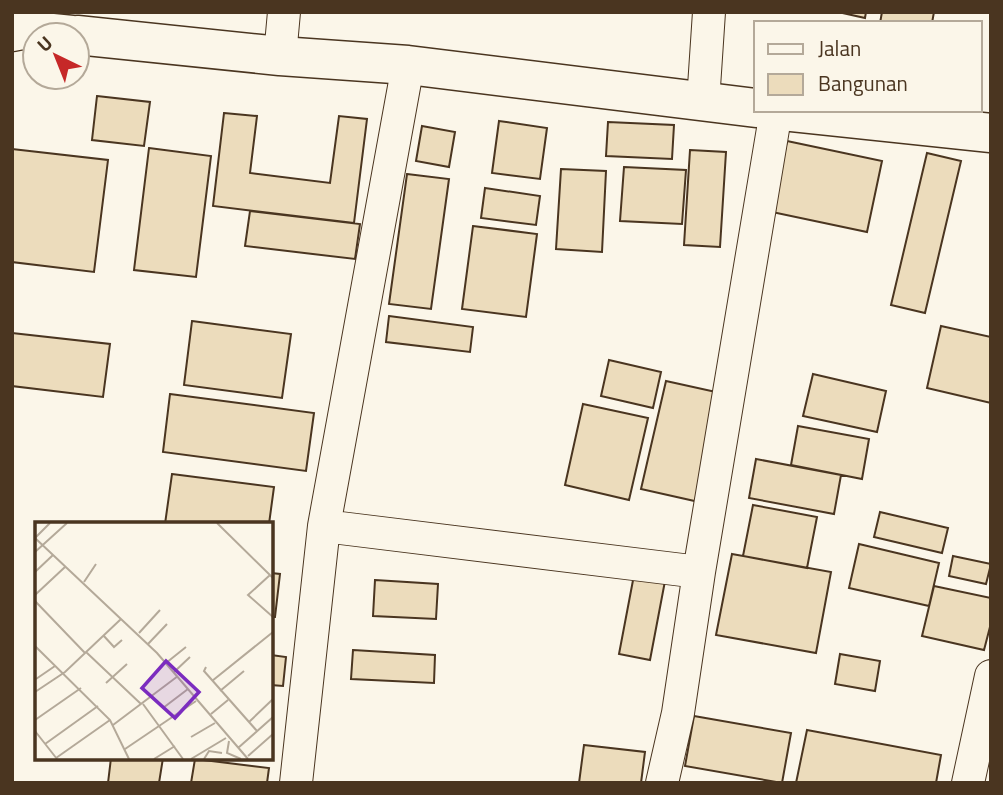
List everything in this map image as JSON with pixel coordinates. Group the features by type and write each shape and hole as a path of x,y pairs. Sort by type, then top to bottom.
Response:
{"highway":[{"path":"91,37 280,56 408,65 754,108"},
{"path":"794,112 991,133"}],"street":[{"path":"280,56 284,12"},
{"path":"703,102 709,12"},
{"path":"296,783 324,526 408,65"},
{"path":"662,783 678,713 775,112"},
{"path":"324,526 699,572"},
{"path":"968,783 991,676"}],"building":[{"path":"838,12 866,12 865,18"},
{"path":"882,12 934,12 932,21 880,21"},
{"path":"97,96 150,102 144,146 92,140"},
{"path":"224,113 257,116 250,173 330,183 339,116 367,119 354,223 213,206"},
{"path":"499,121 547,128 540,179 492,173"},
{"path":"608,122 674,125 672,159 606,156"},
{"path":"422,126 455,132 449,167 416,161"},
{"path":"787,141 882,161 867,232 772,212"},
{"path":"149,148 211,156 196,277 134,270"},
{"path":"12,149 108,160 94,272 12,262"},
{"path":"690,150 726,152 720,247 684,245"},
{"path":"927,153 961,161 925,313 891,305"},
{"path":"624,167 686,170 682,224 620,221"},
{"path":"561,169 606,171 602,252 556,249"},
{"path":"407,174 449,179 431,309 389,304"},
{"path":"485,188 540,196 536,225 481,218"},
{"path":"250,211 360,224 355,259 245,246"},
{"path":"473,226 537,234 526,317 462,309"},
{"path":"389,316 473,327 470,352 386,342"},
{"path":"192,321 291,334 282,398 184,385"},
{"path":"941,326 991,337 991,403 927,388"},
{"path":"12,333 110,344 103,397 12,386"},
{"path":"609,360 661,372 653,408 601,396"},
{"path":"813,374 886,391 877,432 803,416"},
{"path":"666,381 725,394 699,502 641,489"},
{"path":"170,394 314,413 306,471 163,452"},
{"path":"583,404 648,418 629,500 565,485"},
{"path":"798,426 869,439 862,479 791,465"},
{"path":"756,459 841,475 834,514 749,498"},
{"path":"172,474 274,487 269,522 165,522"},
{"path":"753,505 817,517 807,568 743,556"},
{"path":"880,512 948,528 942,553 874,537"},
{"path":"859,544 939,563 929,606 849,588"},
{"path":"732,554 831,572 816,653 716,635"},
{"path":"953,556 991,564 986,584 949,576"},
{"path":"273,573 280,574 273,617"},
{"path":"634,575 665,581 650,660 619,654"},
{"path":"375,580 438,584 436,619 373,616"},
{"path":"934,586 991,598 991,623 984,650 922,636"},
{"path":"353,650 435,655 434,683 351,679"},
{"path":"840,654 880,661 875,691 835,684"},
{"path":"273,655 286,657 283,686 273,685"},
{"path":"694,716 791,733 782,783 685,766"},
{"path":"807,730 941,755 936,783 796,783"},
{"path":"584,745 645,752 641,783 579,783"},
{"path":"111,760 163,760 159,783 108,783"},
{"path":"195,760 269,768 267,783 191,783"}]}
